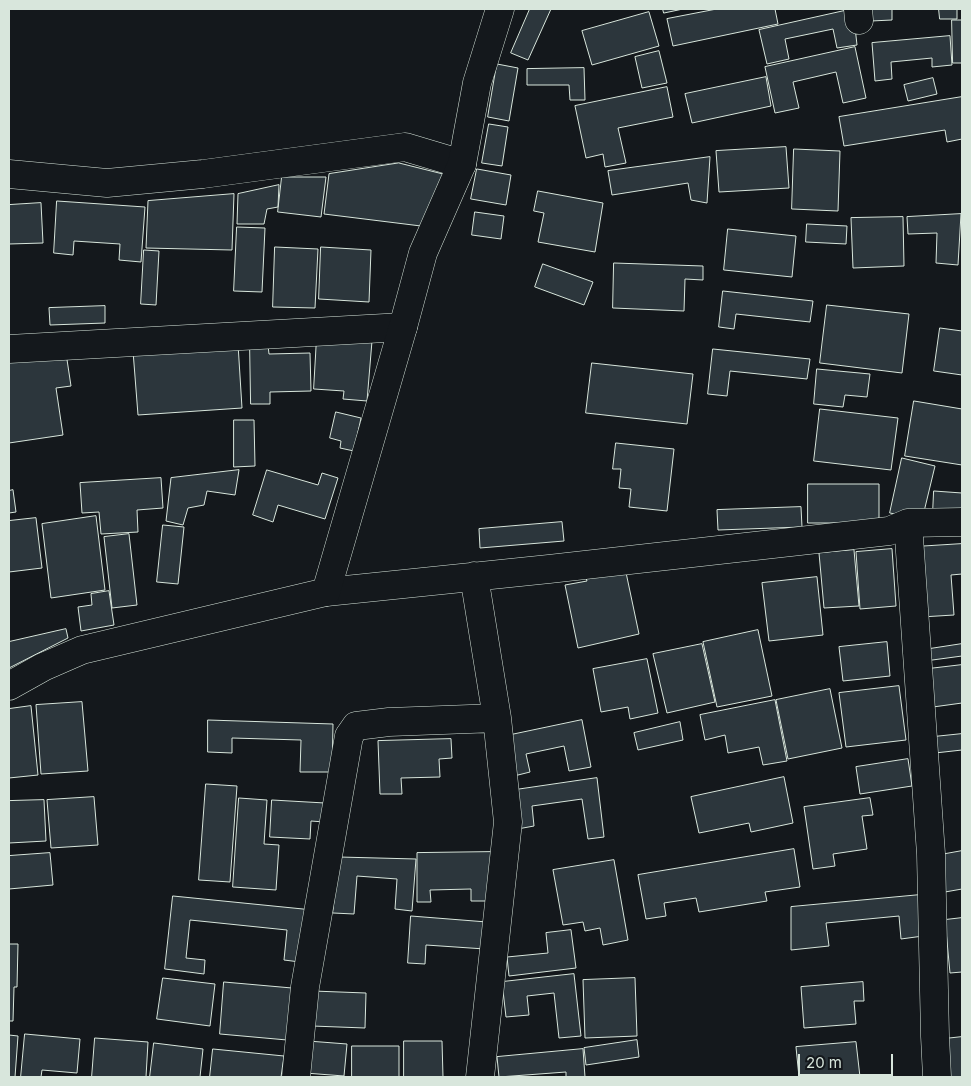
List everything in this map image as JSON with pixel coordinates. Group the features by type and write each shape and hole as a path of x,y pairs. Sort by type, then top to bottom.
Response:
{"street":[{"path":"326,592 423,253 462,164 477,83 500,9"},
{"path":"9,174 107,183 203,174 405,147 462,164"},
{"path":"9,348 403,327"},
{"path":"9,686 43,667 82,650 326,592 888,531 908,523 962,522"},
{"path":"908,523 931,854 937,1077"},
{"path":"474,576 497,718 508,822 480,1077"},
{"path":"296,1077 305,987 349,736 356,726 389,722 497,718"}],"building":[{"path":"530,9 551,9 528,60 511,53"},
{"path":"663,9 683,9 664,13"},
{"path":"717,9 775,9 778,24 673,46 667,19"},
{"path":"853,9 857,45 837,48 833,29 785,39 789,59 767,64 759,30"},
{"path":"871,9 892,9 892,20 871,21"},
{"path":"939,9 957,9 957,19 940,19"},
{"path":"649,12 659,46 592,65 582,31"},
{"path":"952,20 962,20 962,63 953,63"},
{"path":"950,36 952,65 932,67 932,58 891,62 892,79 875,81 872,43"},
{"path":"855,47 866,98 843,103 836,72 793,82 799,108 775,113 765,67"},
{"path":"659,51 667,83 642,88 635,57"},
{"path":"497,64 518,68 509,121 488,117"},
{"path":"584,68 585,100 570,100 569,85 527,85 527,69"},
{"path":"766,77 771,106 692,123 685,94"},
{"path":"933,78 937,94 908,101 904,85"},
{"path":"667,87 673,117 618,128 626,163 605,167 603,154 586,158 575,106"},
{"path":"962,97 962,139 947,142 945,130 844,146 839,117"},
{"path":"489,124 508,127 502,166 482,163"},
{"path":"786,147 789,188 719,192 716,151"},
{"path":"794,149 840,151 838,211 792,209"},
{"path":"710,157 707,203 691,200 688,183 612,195 608,171"},
{"path":"399,163 443,174 429,227 324,214 329,174"},
{"path":"477,169 511,175 506,205 471,199"},
{"path":"282,177 326,177 321,217 278,212"},
{"path":"279,185 278,207 267,209 264,224 237,224 238,194"},
{"path":"538,191 603,203 595,252 538,242 544,213 534,211"},
{"path":"234,194 232,250 146,248 148,201"},
{"path":"57,201 145,207 141,262 119,260 120,244 74,241 73,255 54,253"},
{"path":"41,203 43,243 9,244 9,205"},
{"path":"475,212 504,216 501,239 472,235"},
{"path":"961,214 958,265 936,263 937,233 908,234 907,217"},
{"path":"903,217 904,266 853,268 851,218"},
{"path":"807,224 847,226 846,244 806,242"},
{"path":"237,227 265,228 262,292 234,291"},
{"path":"728,229 796,236 792,277 724,270"},
{"path":"275,247 318,249 315,308 273,307"},
{"path":"321,247 371,250 369,302 319,299"},
{"path":"144,250 159,251 156,305 141,304"},
{"path":"614,263 703,266 703,280 685,279 684,311 613,308"},
{"path":"543,264 593,282 584,305 535,287"},
{"path":"723,291 813,301 810,322 736,314 734,329 719,327"},
{"path":"827,305 909,314 902,373 820,363"},
{"path":"105,306 105,323 50,325 49,308"},
{"path":"940,328 962,331 962,375 934,371"},
{"path":"317,337 372,341 367,401 343,399 344,391 314,389"},
{"path":"238,344 242,408 138,415 133,351"},
{"path":"250,345 268,345 269,354 310,353 311,391 270,392 270,404 251,404"},
{"path":"713,349 810,359 807,379 730,371 727,396 708,394"},
{"path":"66,353 71,386 56,388 63,435 9,443 9,361"},
{"path":"592,363 693,374 687,424 586,413"},
{"path":"817,369 870,374 867,397 845,395 843,407 814,404"},
{"path":"914,401 962,409 962,465 905,456"},
{"path":"820,409 898,418 891,470 814,461"},
{"path":"336,412 361,418 354,451 340,448 341,441 330,438"},
{"path":"234,420 254,420 255,466 234,467"},
{"path":"616,443 674,449 667,511 629,507 631,489 619,488 621,469 613,469"},
{"path":"902,458 935,466 922,520 890,513"},
{"path":"239,470 235,495 207,491 204,505 188,508 183,525 166,521 171,478"},
{"path":"267,470 318,485 322,473 338,478 325,519 278,505 273,522 253,515"},
{"path":"161,478 163,508 137,510 138,532 101,534 99,512 82,513 80,483"},
{"path":"808,484 879,484 879,523 808,523"},
{"path":"13,490 16,512 9,513 9,491"},
{"path":"934,491 962,493 962,515 933,513"},
{"path":"801,507 802,527 718,530 717,510"},
{"path":"96,516 105,590 51,598 42,524"},
{"path":"36,518 42,568 9,572 9,521"},
{"path":"562,522 564,541 480,548 479,529"},
{"path":"163,525 184,527 178,584 157,582"},
{"path":"129,534 137,605 112,608 104,537"},
{"path":"962,544 962,574 951,575 954,615 921,617 914,547"},
{"path":"892,549 896,606 860,609 856,552"},
{"path":"854,550 859,606 824,608 819,553"},
{"path":"624,563 639,634 578,648 565,585 587,581 584,572"},
{"path":"817,577 823,635 769,641 762,583"},
{"path":"109,591 114,625 81,631 78,607 92,605 91,594"},
{"path":"66,629 68,638 9,668 9,642"},
{"path":"758,630 772,696 717,707 703,642"},
{"path":"887,642 890,676 843,681 839,647"},
{"path":"702,644 715,702 667,713 653,654"},
{"path":"962,644 962,656 925,661 923,650"},
{"path":"647,659 658,713 630,719 628,707 601,712 593,669"},
{"path":"962,665 962,703 933,707 928,669"},
{"path":"899,686 906,740 846,747 839,693"},
{"path":"830,689 842,748 788,759 776,700"},
{"path":"775,700 787,761 763,765 759,747 728,753 725,735 705,740 700,715"},
{"path":"82,702 88,771 41,774 36,705"},
{"path":"31,706 38,775 9,778 9,709"},
{"path":"208,720 333,724 332,772 300,772 301,740 232,738 232,753 208,752"},
{"path":"582,720 591,767 569,771 564,746 526,754 530,772 514,776 506,736"},
{"path":"680,722 683,740 638,750 634,733"},
{"path":"962,734 962,750 935,753 933,737"},
{"path":"451,739 452,758 439,759 440,777 401,778 402,794 380,794 378,741"},
{"path":"908,759 912,786 860,794 856,767"},
{"path":"784,777 793,823 751,832 749,823 699,833 691,797"},
{"path":"597,778 604,837 588,839 582,799 532,806 534,826 512,830 515,790"},
{"path":"206,784 237,786 230,882 199,880"},
{"path":"94,797 98,845 51,848 47,800"},
{"path":"239,798 267,800 264,844 279,845 276,890 233,887"},
{"path":"870,798 873,815 862,816 867,849 833,854 835,866 813,869 804,807"},
{"path":"44,800 46,841 9,843 9,801"},
{"path":"272,800 325,803 324,822 311,821 310,839 270,837"},
{"path":"794,849 800,887 765,892 767,901 699,912 696,898 664,903 666,916 646,919 638,875"},
{"path":"962,851 962,889 945,892 940,855"},
{"path":"492,852 493,901 471,901 471,889 430,890 431,902 417,902 417,853"},
{"path":"50,853 53,885 9,889 9,856"},
{"path":"339,857 416,859 412,911 395,909 397,879 357,876 354,914 333,913"},
{"path":"614,860 628,940 603,945 600,928 585,931 583,922 563,925 553,870"},
{"path":"920,895 923,936 901,939 899,916 826,923 829,946 791,950 791,907"},
{"path":"173,896 313,910 308,963 284,960 287,930 190,920 186,958 205,960 204,974 165,969"},
{"path":"411,916 487,922 485,949 426,945 425,964 408,963"},
{"path":"962,918 962,972 950,973 945,920"},
{"path":"571,930 576,968 509,976 507,957 548,953 546,933"},
{"path":"9,944 18,944 17,987 14,987 13,1021 9,1021"},
{"path":"574,974 581,1036 559,1038 554,993 527,996 529,1015 506,1017 502,982"},
{"path":"163,978 215,984 210,1026 157,1019"},
{"path":"635,978 637,1036 585,1038 583,980"},
{"path":"224,982 292,988 287,1040 220,1034"},
{"path":"863,982 864,1001 854,1001 856,1024 804,1028 801,987"},
{"path":"313,991 366,993 365,1028 312,1026"},
{"path":"25,1034 80,1039 77,1073 42,1070 41,1077 21,1077"},
{"path":"9,1035 18,1036 15,1077 9,1077"},
{"path":"962,1037 962,1077 947,1077 944,1039"},
{"path":"95,1038 148,1042 146,1077 92,1077"},
{"path":"637,1040 639,1057 586,1065 584,1048"},
{"path":"308,1041 347,1044 344,1076 305,1073"},
{"path":"404,1041 442,1041 443,1077 404,1077"},
{"path":"856,1042 860,1077 799,1077 796,1047"},
{"path":"154,1043 203,1049 200,1077 150,1077"},
{"path":"352,1046 399,1046 399,1077 352,1077"},
{"path":"213,1049 284,1056 281,1077 210,1077"},
{"path":"583,1049 585,1077 566,1077 566,1072 499,1077 497,1057"}]}
